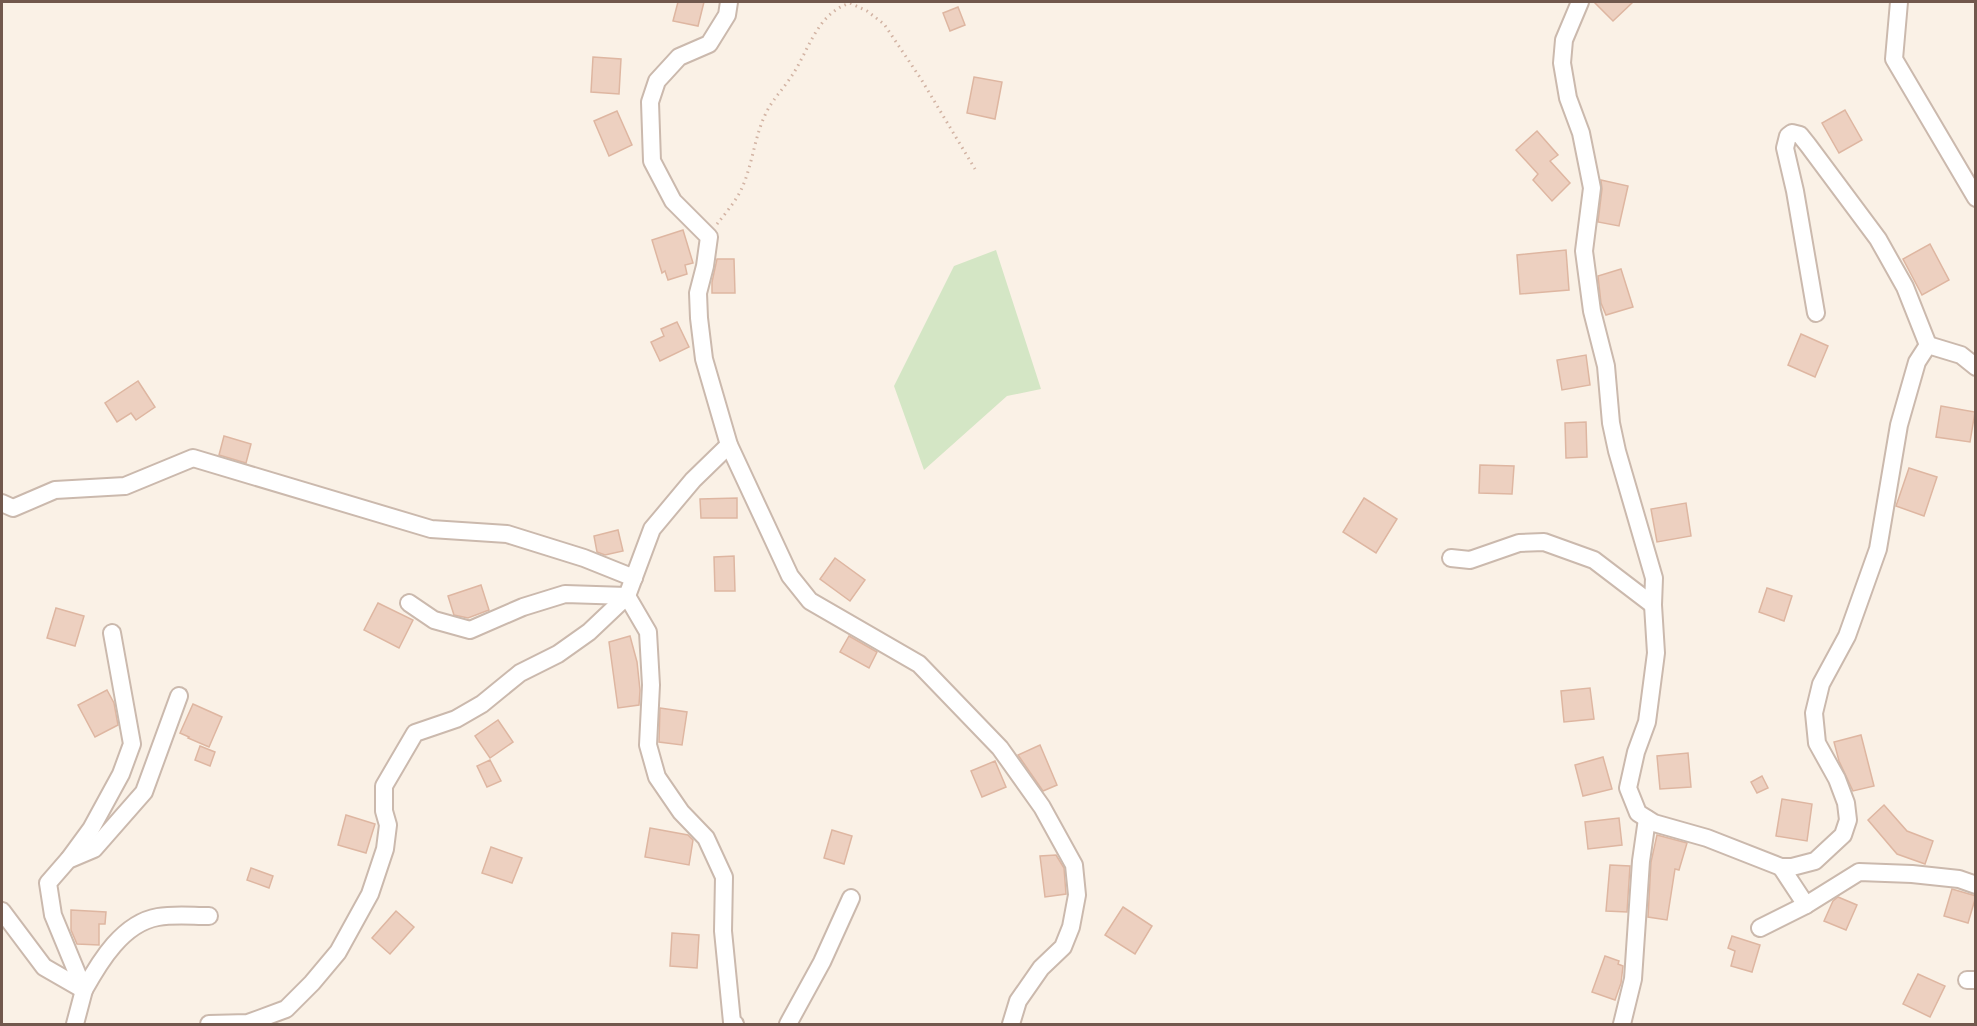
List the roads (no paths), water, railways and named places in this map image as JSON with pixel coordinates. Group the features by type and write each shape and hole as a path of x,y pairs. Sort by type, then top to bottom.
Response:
{"street":[{"path":"729,2 727,15 709,44 679,57 657,81 650,102 652,161 673,201 709,237 698,293 704,359 729,445 790,576 810,601 919,664 1000,748 1042,807 1074,866 1077,895 1071,927 1063,946 1041,968 1018,1000 1011,1024"},
{"path":"1581,2 1564,40 1562,63 1568,98 1581,133 1592,188 1584,251 1592,311 1606,366 1611,423 1654,578 1656,653 1647,722 1636,752 1628,788 1638,813 1647,819 1654,823 1707,837 1781,867 1792,867 1815,861 1843,836 1848,820 1846,804 1837,779 1817,743 1814,713 1816,697 1847,636 1878,549 1899,425 1917,362 1928,345"},
{"path":"1899,2 1894,59 1976,198"},
{"path":"1816,314 1785,148 1788,136 1792,133 1800,135 1878,239 1905,287 1928,345"},
{"path":"1928,345 1961,355 1976,367"},
{"path":"209,1024 248,1023 286,1009 312,983 338,952 370,894 386,849 388,825 384,811 384,786 416,733 456,719 482,704 520,673 558,654 589,632 627,596 652,529 693,480 729,445"},
{"path":"2,503 13,508 54,490 124,486 193,458 431,529 507,534 584,558 634,579"},
{"path":"1451,558 1470,560 1519,543 1544,542 1594,560 1653,605"},
{"path":"409,603 434,620 470,630 523,607 565,594 627,596"},
{"path":"627,596 648,632 651,685 648,745 657,777 681,812 706,838 724,877 723,931 733,1023"},
{"path":"84,990 53,915 48,884 91,829 121,774 132,744 112,633"},
{"path":"68,860 94,849 144,792 179,696"},
{"path":"1622,1024 1633,979 1641,861 1647,819"},
{"path":"1781,867 1806,905"},
{"path":"1760,928 1806,905 1859,872 1959,879 1976,885"},
{"path":"788,1024 822,962 851,898"},
{"path":"2,911 44,967 84,990"},
{"path":"75,1024 84,990 97,967 133,926 157,917 209,916"}]}
